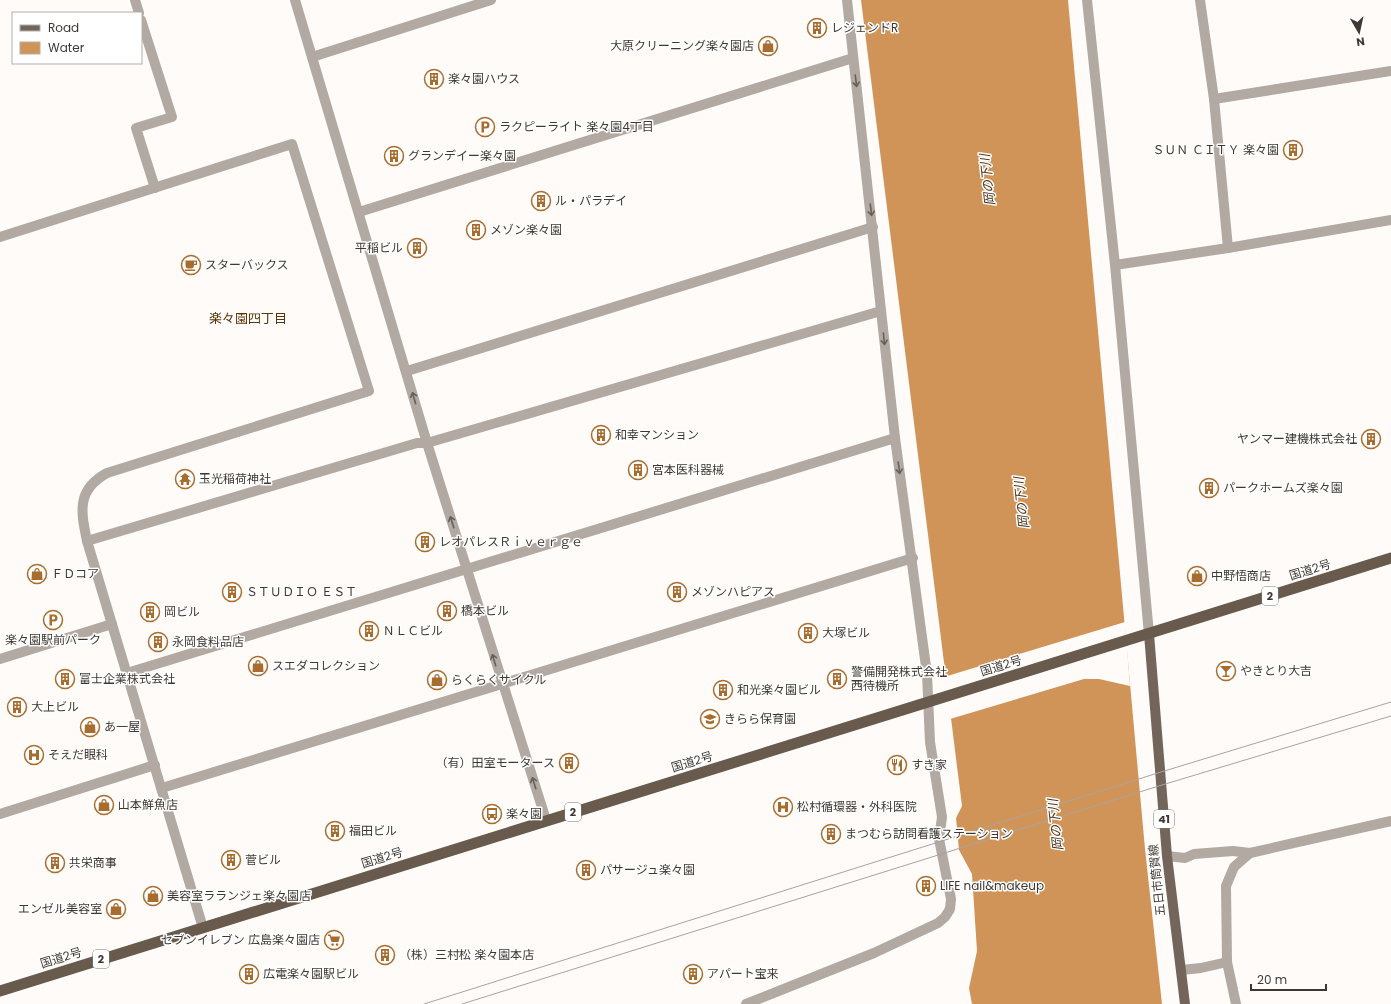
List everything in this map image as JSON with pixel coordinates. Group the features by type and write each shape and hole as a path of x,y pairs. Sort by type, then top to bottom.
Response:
{"highway":[{"name":"国道2号","path":"0,991 546,820 1126,642 1391,558"}],"main road":[{"name":"五日市筒賀線","path":"1149,634 1168,856 1185,1004"}],"street":[{"path":"135,0 139,12"},
{"path":"295,0 407,371 427,443 546,820"},
{"path":"312,57 491,0"},
{"path":"746,1004 874,953 938,923 950,909 951,899 939,840 942,817 930,747 927,674 895,438 847,0"},
{"path":"1087,0 1115,265 1149,634"},
{"path":"1200,0 1214,99 1228,248"},
{"path":"142,23 172,117 136,128 155,188"},
{"path":"359,212 853,58"},
{"path":"1214,99 1391,72"},
{"path":"0,238 292,144 369,391 107,473 94,484 81,507 87,540 203,928"},
{"path":"1115,265 1228,248 1391,220"},
{"path":"407,371 873,227"},
{"path":"87,540 417,442 427,443 881,311"},
{"path":"127,673 466,568 895,438"},
{"path":"162,788 912,558"},
{"path":"0,659 112,624"},
{"path":"0,814 155,765"},
{"path":"1168,856 1185,858 1194,854 1233,851 1250,853 1391,821"},
{"path":"1236,1004 1227,962 1226,886 1234,867 1250,853"},
{"path":"1181,970 1201,968 1227,962"}],"water":[{"name":"岡の下川","path":"861,0 1068,0 1145,849 1162,1004 972,1004 969,988 977,951 972,874 959,850 956,818 962,806"}],"pier":[{"path":"1125,622 1130,686 1099,679 1084,679 950,719 944,677"}],"tram line":[{"path":"424,1004 1161,772 1391,702"},
{"path":"462,1004 1162,785 1391,716"}],"place":[{"name":"レジェンドR","path":"817,28"},
{"name":"大原クリーニング楽々園店","path":"768,46"},
{"name":"楽々園ハウス","path":"434,79"},
{"name":"ラクピーライト 楽々園4丁目","path":"485,127"},
{"name":"ＳＵＮ ＣＩＴＹ 楽々園","path":"1293,150"},
{"name":"グランデイー楽々園","path":"394,156"},
{"name":"ル・パラデイ","path":"541,201"},
{"name":"メゾン楽々園","path":"476,230"},
{"name":"平稲ビル","path":"417,248"},
{"name":"スターバックス","path":"191,265"},
{"name":"和幸マンション","path":"601,435"},
{"name":"ヤンマー建機株式会社","path":"1371,439"},
{"name":"宮本医科器械","path":"638,470"},
{"name":"玉光稲荷神社","path":"185,479"},
{"name":"パークホームズ楽々園","path":"1209,488"},
{"name":"レオパレスＲｉｖｅｒｇｅ","path":"425,542"},
{"name":"ＦＤコア","path":"37,574"},
{"name":"中野悟商店","path":"1197,576"},
{"name":"ＳＴＵＤＩＯ ＥＳＴ","path":"232,592"},
{"name":"メゾンハピアス","path":"677,592"},
{"name":"橋本ビル","path":"447,611"},
{"name":"岡ビル","path":"150,612"},
{"name":"楽々園駅前パーク","path":"53,620"},
{"name":"ＮＬＣビル","path":"369,631"},
{"name":"大塚ビル","path":"808,633"},
{"name":"永岡食料品店","path":"158,642"},
{"name":"スエダコレクション","path":"258,666"},
{"name":"やきとり大吉","path":"1226,671"},
{"name":"富士企業株式会社","path":"65,679"},
{"name":"警備開発株式会社 西待機所","path":"837,679"},
{"name":"らくらくサイクル","path":"437,680"},
{"name":"和光楽々園ビル","path":"723,690"},
{"name":"大上ビル","path":"17,707"},
{"name":"きらら保育園","path":"710,719"},
{"name":"あ一屋","path":"90,727"},
{"name":"そえだ眼科","path":"34,755"},
{"name":"（有）田室モータース","path":"569,763"},
{"name":"すき家","path":"897,765"},
{"name":"山本鮮魚店","path":"104,805"},
{"name":"松村循環器・外科医院","path":"783,807"},
{"name":"楽々園","path":"492,814"},
{"name":"福田ビル","path":"335,831"},
{"name":"まつむら訪問看護ステーション","path":"831,834"},
{"name":"菅ビル","path":"231,860"},
{"name":"共栄商事","path":"55,863"},
{"name":"パサージュ楽々園","path":"586,870"},
{"name":"LIFE nail&makeup","path":"926,886"},
{"name":"美容室ラランジェ楽々園店","path":"153,896"},
{"name":"エンゼル美容室","path":"116,909"},
{"name":"セブンイレブン 広島楽々園店","path":"334,940"},
{"name":"（株）三村松 楽々園本店","path":"385,955"},
{"name":"広電楽々園駅ビル","path":"249,974"},
{"name":"アパート宝来","path":"693,974"}],"district":[{"name":"楽々園四丁目","path":"248,318"}]}
